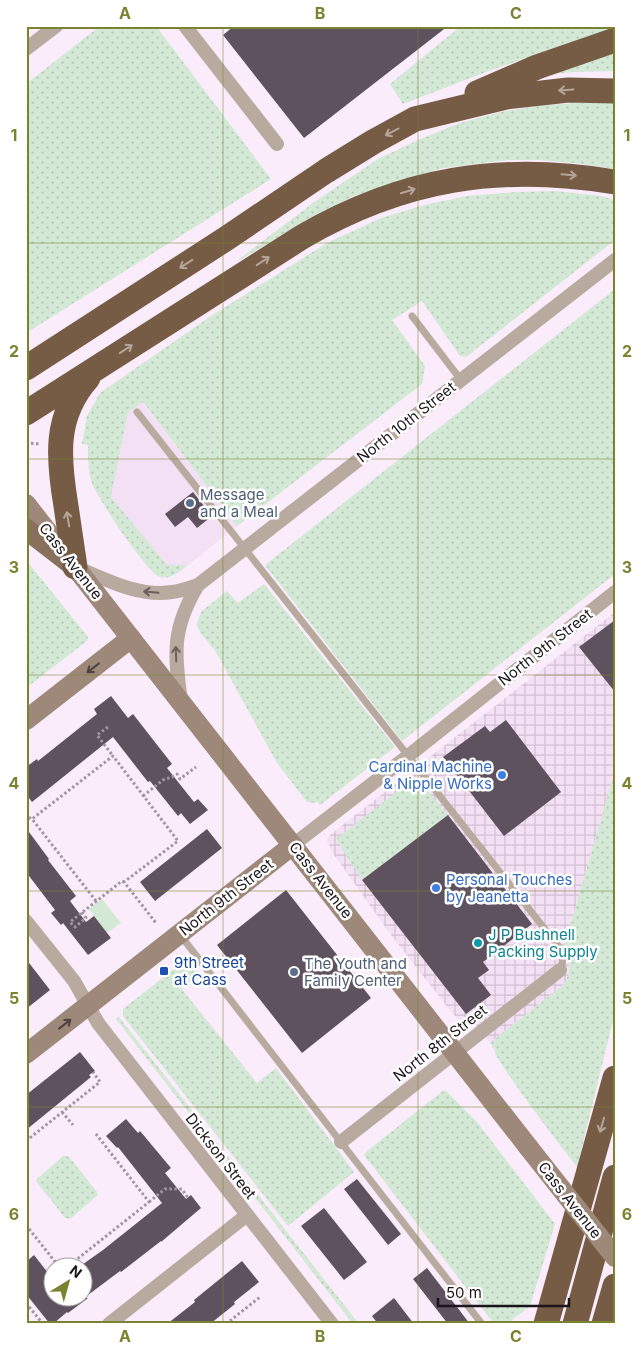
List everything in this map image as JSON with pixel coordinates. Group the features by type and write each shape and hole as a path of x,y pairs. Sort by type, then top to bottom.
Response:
{"highway":[{"path":"26,368 227,238 326,170 373,142 415,119 537,67 615,40"},
{"path":"415,119 506,97 568,90 615,90"},
{"path":"26,413 302,236 373,202 433,184 494,175 555,174 615,182"},
{"path":"26,353 72,338"},
{"path":"75,567 61,478 60,445 65,417 71,402 95,369"},
{"path":"546,1324 615,1078"},
{"path":"575,1324 615,1177"},
{"path":"604,1324 615,1286"}],"main road":[{"name":"Cass Avenue","path":"26,504 615,1257"},
{"path":"26,529 75,567"},
{"path":"26,720 131,638"},
{"name":"North 9th Street","path":"26,1054 293,845"}],"street":[{"path":"26,49 56,26"},
{"path":"185,26 277,144"},
{"name":"North 10th Street","path":"182,702 177,673 176,645 180,621 198,585 615,260"},
{"name":"North 10th Street","path":"75,567 120,585 144,592 173,592 198,585"},
{"name":"North 9th Street","path":"293,845 615,592"},
{"name":"Dickson Street","path":"26,921 74,981 98,1023 332,1324"},
{"name":"North 8th Street","path":"341,1142 560,970"},
{"path":"109,1324 247,1215"}],"lane":[{"path":"412,316 461,380"},
{"path":"138,412 559,947 564,962 560,970"},
{"path":"180,934 482,1324"}],"path":[{"path":"26,443 42,444"},
{"path":"82,912 86,918 75,927 70,922 82,912 122,881 124,882 178,841 98,735 108,727"},
{"path":"33,821 113,756"},
{"path":"144,796 163,780 177,774 180,779 196,767"},
{"path":"26,813 96,902"},
{"path":"124,882 156,923"},
{"path":"26,1141 100,1082 93,1072"},
{"path":"62,1112 73,1125"},
{"path":"96,1134 149,1202"},
{"path":"79,1258 165,1189 182,1189 188,1198"},
{"path":"26,1225 52,1258"},
{"path":"226,1324 260,1297"},
{"path":"26,1303 42,1324"},
{"path":"26,1320 29,1324"}],"shaded area":[{"path":"142,402 237,526 188,565 167,565 111,497 128,412"},
{"path":"615,612 615,771 564,947 569,955 568,978 563,985 490,1043 472,1021 462,1022 452,1013 391,935 332,852 327,840 335,831"}],"green space":[{"path":"100,26 156,26 271,179 31,330 26,331 26,84"},
{"path":"461,26 615,26 615,29 494,69 403,104 390,84"},
{"path":"615,50 615,71 541,75"},
{"path":"596,102 615,103 615,169 539,160 507,160 443,168 354,196 239,259 317,200 378,159 418,140 460,123 501,112 543,105"},
{"path":"555,191 601,196 615,200 615,240 466,357 460,356 422,301 392,320 425,366 422,384 237,526 143,402 128,412 111,497 167,565 188,565 175,574 164,578 154,573 113,519 92,483 88,464 88,445 82,444 87,416 100,393 208,318 327,243 381,218 424,205 467,196"},
{"path":"615,289 615,574 402,741 265,565"},
{"path":"26,560 88,637 87,641 26,688"},
{"path":"264,584 395,747 320,805 317,801 314,803 307,802 277,763 216,652 200,632 197,625 202,611 227,591 238,603"},
{"path":"615,771 615,1012 577,1167 514,1083 490,1043 563,985 568,976 570,966 564,947"},
{"path":"416,777 448,815 362,880 337,841 337,838"},
{"path":"102,899 121,923 107,933 89,909"},
{"path":"188,958 200,973 181,988 257,1083 276,1068 354,1172 288,1226 123,1016 123,1009"},
{"path":"119,1017 359,1324 353,1324 116,1019"},
{"path":"444,1090 477,1122 555,1224 530,1306 507,1324 494,1324 364,1155"},
{"path":"63,1156 70,1158 98,1195 70,1219 65,1218 36,1181"}],"building":[{"path":"234,26 448,26 304,138 223,35"},
{"name":"Message and a Meal","path":"193,492 212,516 197,528 188,517 175,527 165,514"},
{"path":"615,620 615,692 579,647"},
{"path":"111,696 128,718 133,714 172,764 167,768 194,802 198,799 208,810 190,824 181,813 178,816 150,781 148,782 113,737 32,802 26,794 26,767 37,759 38,761 97,714 94,709"},
{"name":"Cardinal Machine & Nipple Works","path":"506,720 561,792 504,836 443,757 485,726 490,732"},
{"name":"Personal Touches by Jeanetta","path":"448,815 532,924 483,962 489,970 478,978 491,995 466,1014 362,880"},
{"path":"26,828 76,896 70,901 86,922 94,916 111,938 88,955 63,923 61,925 51,913 55,910 26,872"},
{"path":"207,829 222,848 155,901 140,882"},
{"name":"The Youth and Family Center","path":"286,890 371,998 302,1053 217,945"},
{"path":"26,959 50,990 26,1009"},
{"path":"80,1052 95,1071 89,1075 91,1077 26,1130 26,1095"},
{"path":"126,1119 138,1133 140,1131 171,1168 165,1173 186,1199 191,1195 201,1208 161,1242 92,1292 92,1258 162,1203 118,1147 106,1136"},
{"path":"357,1179 401,1234 388,1245 344,1189"},
{"path":"324,1208 367,1262 344,1280 301,1226"},
{"path":"34,1255 42,1265 42,1308 75,1308 53,1324 50,1324 26,1294 26,1262"},
{"path":"242,1261 259,1282 234,1302 235,1304 210,1324 167,1324 195,1302 194,1300"},
{"path":"427,1268 470,1324 448,1324 413,1279"},
{"path":"394,1298 414,1324 378,1324 372,1316"}],"place":[{"name":"Message and a Meal","path":"190,503"},
{"name":"Cardinal Machine & Nipple Works","path":"502,775"},
{"name":"Personal Touches by Jeanetta","path":"436,888"},
{"name":"J P Bushnell Packing Supply","path":"478,943"},
{"name":"9th Street at Cass","path":"164,971"},
{"name":"The Youth and Family Center","path":"294,972"}]}
